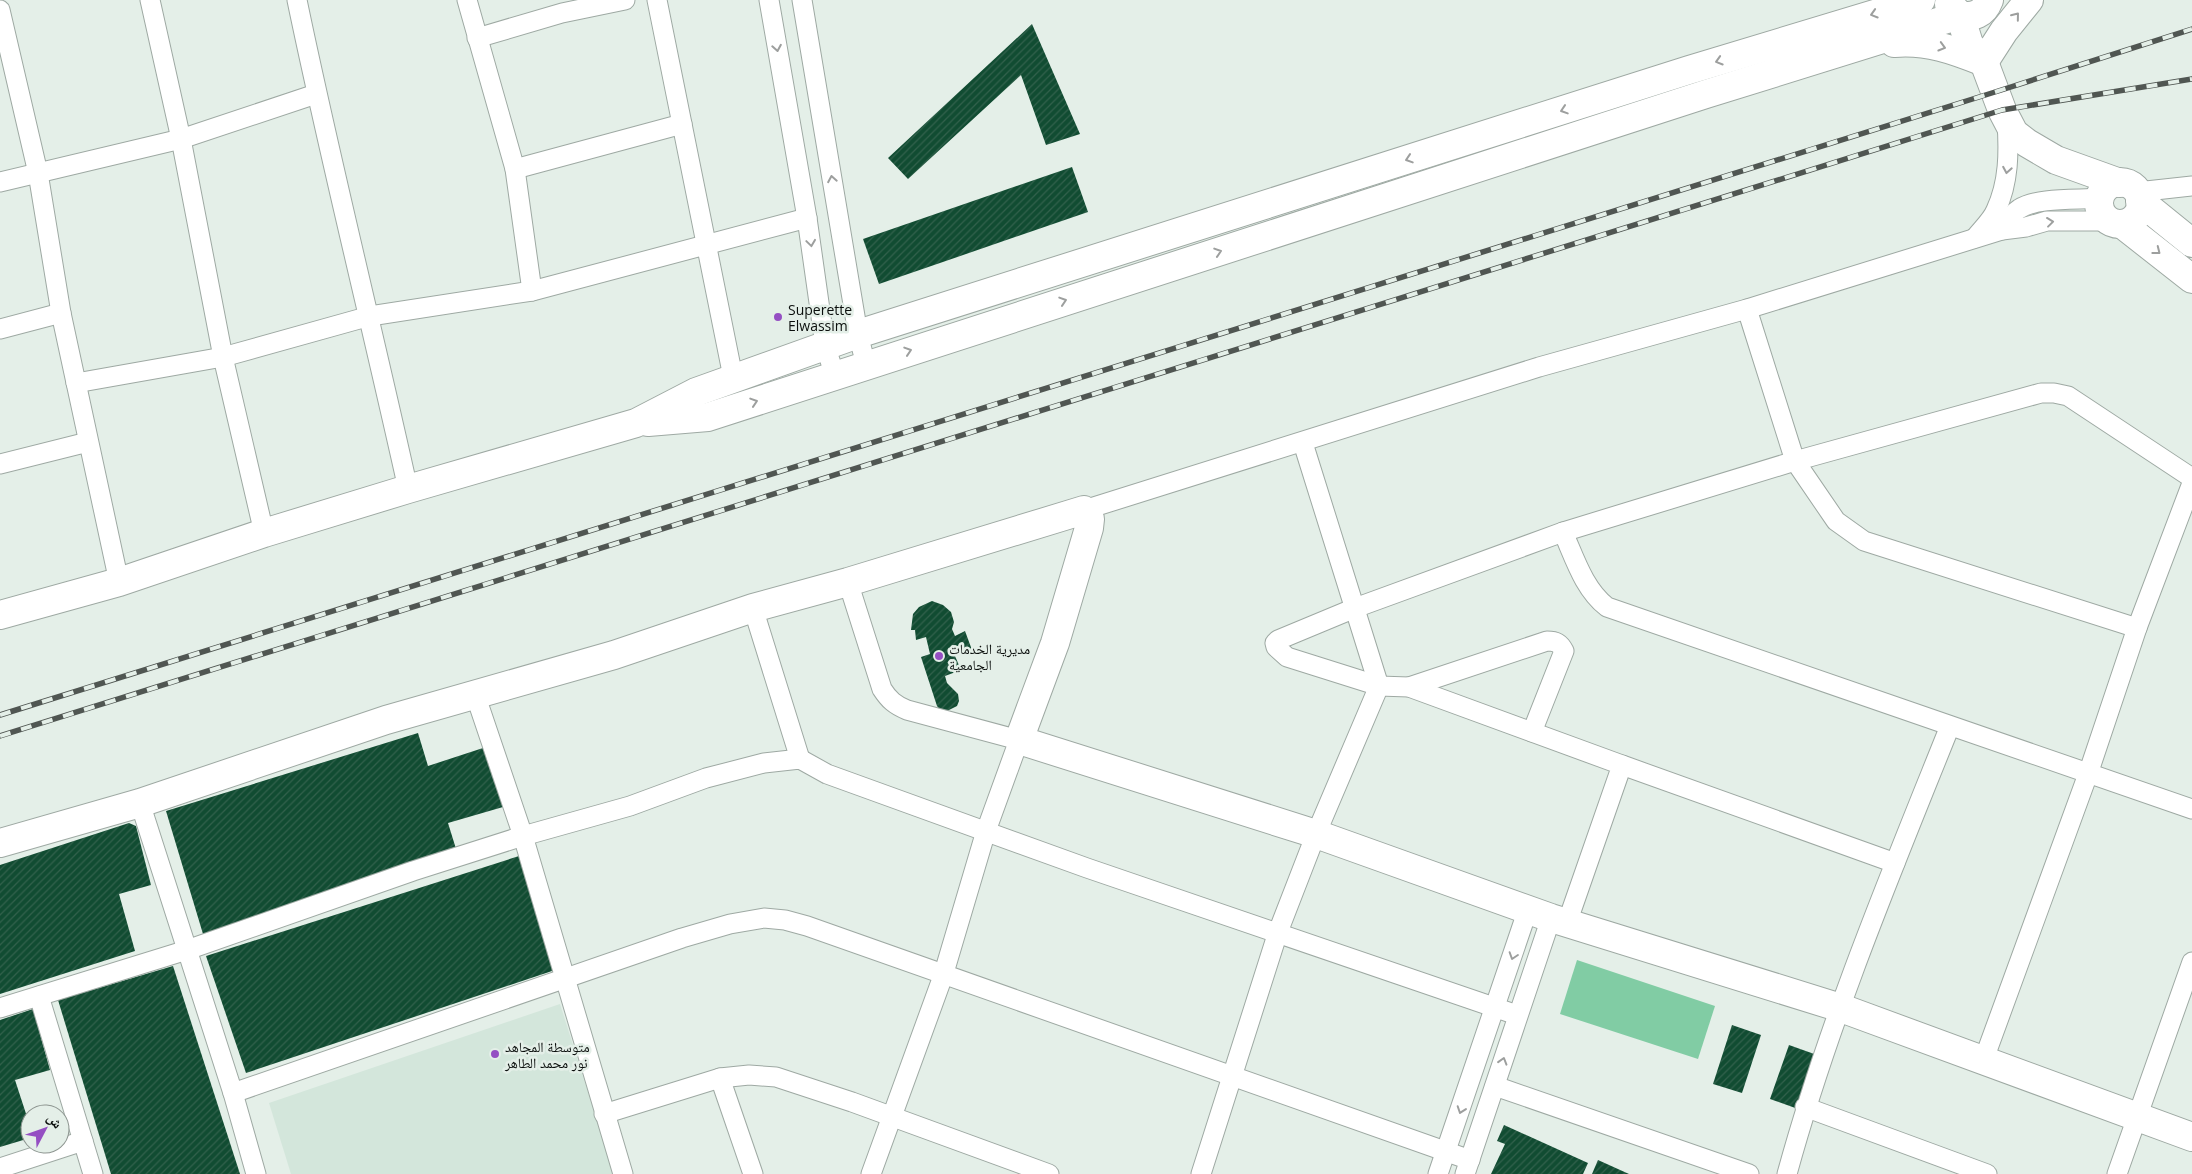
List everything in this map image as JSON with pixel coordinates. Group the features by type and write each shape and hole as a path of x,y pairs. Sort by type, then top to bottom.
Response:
{"street":[{"path":"150,0 181,140 223,357 264,533"},
{"path":"297,0 316,94 370,316 408,489"},
{"path":"467,0 514,169 532,291"},
{"path":"478,38 562,13 625,0"},
{"path":"657,0 708,244 733,377"},
{"path":"769,0 807,218 825,345 835,376"},
{"path":"802,0 858,334 866,365"},
{"path":"0,616 119,582 264,533 408,489 636,423 696,392 733,377 858,334 1660,79 1921,0"},
{"path":"1984,62 2004,31 2029,0"},
{"path":"1977,5 1969,44 1984,62 2007,122 2014,132 2027,144 2056,160 2119,202 2192,243"},
{"path":"636,423 708,417 1859,46 1977,5"},
{"path":"1,18 38,173 61,313 119,582"},
{"path":"1859,46 1914,41 1946,48 1984,62"},
{"path":"0,182 181,140 316,94"},
{"path":"1975,238 1996,211 2003,190 2009,153 2007,122"},
{"path":"514,169 682,124"},
{"path":"0,843 140,803 386,720 614,655 753,608 848,582 1304,443 1539,367 1747,309 2002,230 2026,227 2119,202 2192,186"},
{"path":"2002,230 2019,208 2032,203 2119,202 2192,279"},
{"path":"76,383 223,357 370,316 532,291 807,218"},
{"path":"1747,309 1795,461 1836,521 1864,541 2137,628"},
{"path":"0,329 61,313"},
{"path":"1895,863 1409,687 1379,686 1287,657 1276,648 1275,643 1282,637 1355,608 1564,532 1795,461 2031,396 2054,393 2068,396 2192,478"},
{"path":"0,464 88,442"},
{"path":"1201,1174 1278,932 1316,834 1379,686 1304,443"},
{"path":"1984,1059 2088,774 2137,628 2192,483"},
{"path":"870,1174 942,976 986,830 1055,642 1089,528 1090,519 1084,510"},
{"path":"1564,532 1587,586 1597,599 1607,607 2192,809"},
{"path":"848,582 882,689 889,700 897,706 1019,740 1316,834 1549,917 1841,1008 2192,1137"},
{"path":"753,608 800,759"},
{"path":"1409,687 1547,641 1555,641 1561,644 1564,651 1532,732"},
{"path":"475,694 522,836 623,1174"},
{"path":"1787,1174 1805,1107 1841,1008 1895,863 1950,726"},
{"path":"0,1008 186,950 413,871 522,836 630,806 706,778 764,763 800,759 827,774 1087,868 1517,1014"},
{"path":"1438,1174 1497,1007 1549,917 1622,765"},
{"path":"140,803 233,1093 256,1174"},
{"path":"233,1093 414,1029 564,980 625,956 730,924 764,918 785,920 807,926 942,976 1446,1152 1467,1167 1549,917"},
{"path":"2117,1174 2192,962"},
{"path":"39,996 93,1174"},
{"path":"604,1114 720,1078 749,1075 776,1077 1049,1174"},
{"path":"720,1078 753,1174"},
{"path":"1495,1086 1748,1174"},
{"path":"1805,1107 1987,1174"},
{"path":"0,1168 83,1141"}],"shaded area":[{"name":"متوسطة المجاهد نور محمد الطاهر","path":"560,1004 614,1174 291,1174 269,1103"}],"green space":[{"path":"1577,960 1715,1006 1698,1059 1560,1014"}],"building":[{"path":"1032,24 1080,134 1046,145 1021,75 908,179 888,158"},
{"path":"1072,167 1088,212 879,284 863,239"},
{"name":"مديرية الخدمات الجامعية","path":"932,601 943,605 951,612 954,622 952,629 955,636 965,631 972,650 955,656 961,670 945,676 947,683 958,694 959,701 957,706 947,711 941,711 937,706 921,657 930,654 926,637 916,640 915,630 911,630 913,614 919,607"},
{"path":"418,733 428,766 483,748 503,807 448,823 457,852 203,934 166,811"},
{"path":"129,823 136,826 151,885 119,894 135,951 0,994 0,865"},
{"path":"519,856 555,970 246,1073 206,956"},
{"path":"173,966 240,1174 111,1174 58,1000"},
{"path":"33,1009 50,1070 15,1080 23,1104 20,1104 20,1141 0,1147 0,1020"},
{"path":"1732,1025 1761,1035 1742,1093 1713,1084"},
{"path":"1789,1045 1817,1055 1798,1109 1770,1099"},
{"path":"1504,1125 1588,1163 1583,1174 1491,1174 1505,1144 1497,1141"},
{"path":"1598,1160 1629,1174 1592,1174"}],"railway":[{"path":"0,715 2192,29"},
{"path":"0,736 2002,110 2192,79"}],"place":[{"name":"Superette Elwassim","path":"778,317"},
{"name":"مديرية الخدمات الجامعية","path":"939,656"},
{"name":"متوسطة المجاهد نور محمد الطاهر","path":"495,1054"}]}
